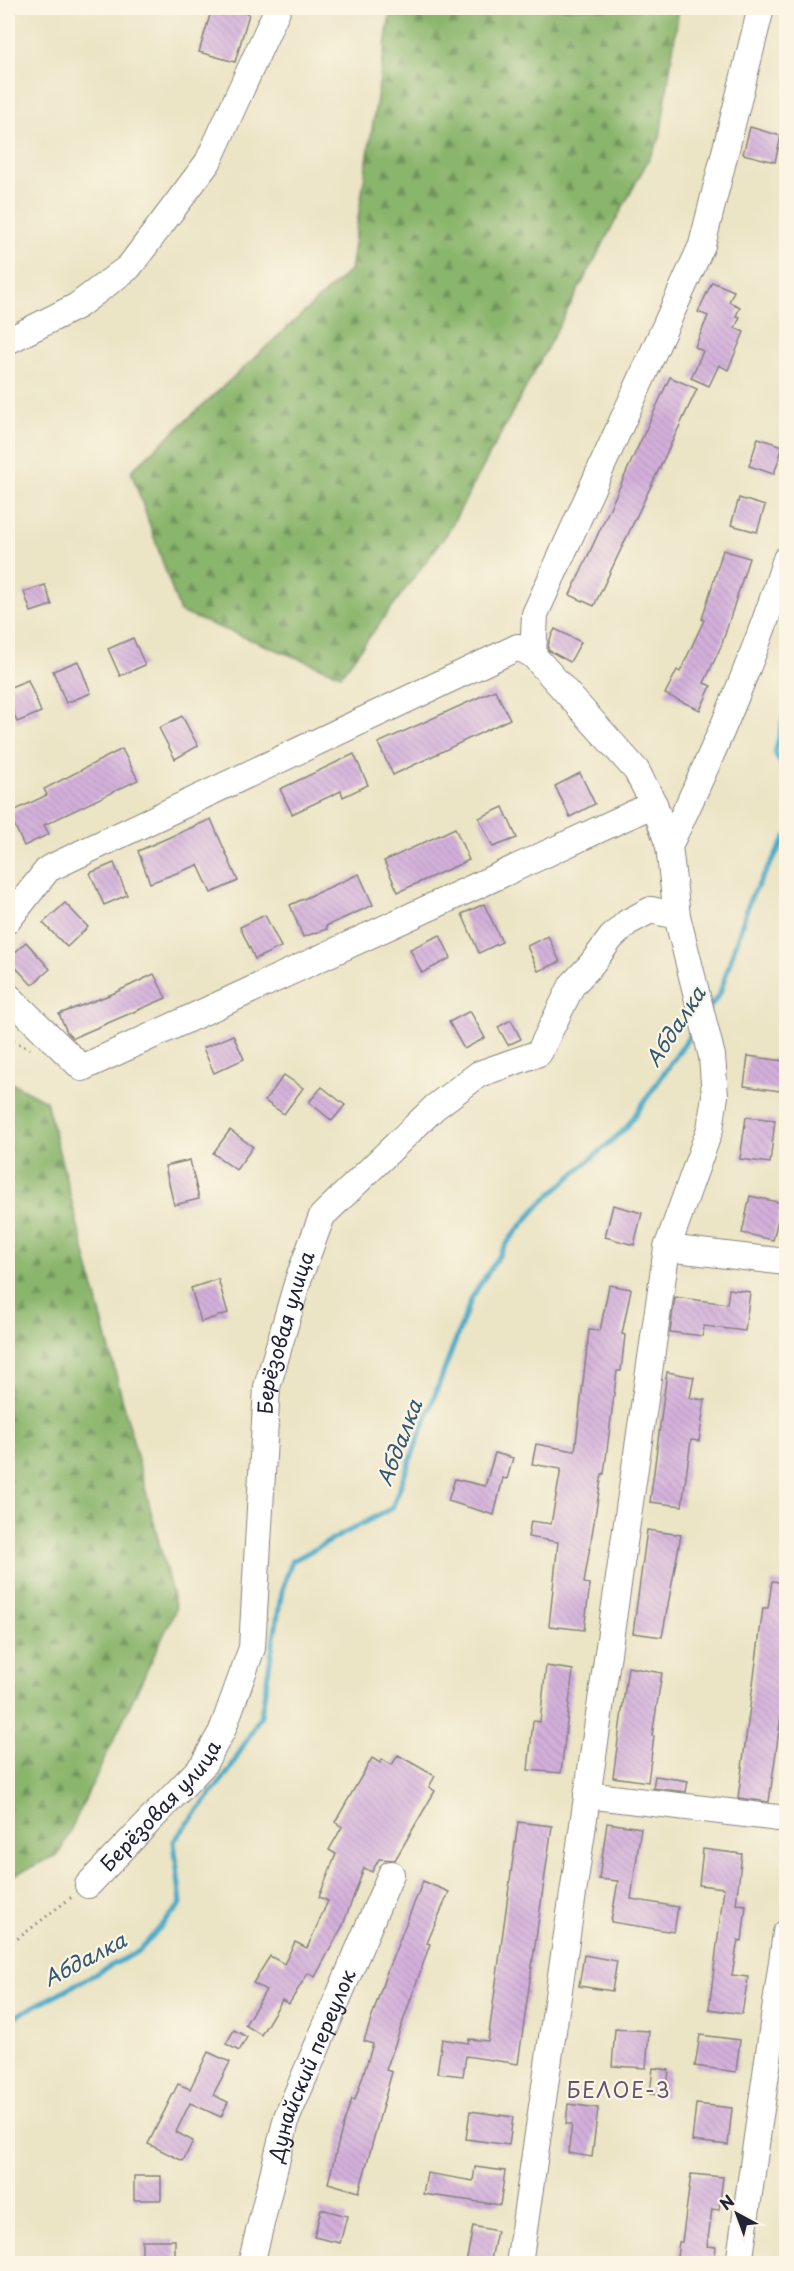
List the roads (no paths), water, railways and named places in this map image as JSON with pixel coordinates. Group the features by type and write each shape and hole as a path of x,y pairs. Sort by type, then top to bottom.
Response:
{"street":[{"path":"8,341 77,306 129,267 208,162 279,8"},
{"path":"533,655 535,614 702,245 761,8"},
{"path":"669,846 716,750 765,626 786,559"},
{"path":"8,920 48,868 518,647 533,655 636,770 654,804 669,846 677,916 712,1056 715,1096 710,1129 667,1248 519,2264"},
{"path":"8,996 82,1068 654,804"},
{"name":"Берёзовая улица","path":"88,1885 203,1765 222,1731 252,1648 267,1387 299,1277 322,1216 435,1107 479,1074 539,1053 572,986 610,938 628,922 651,910 677,916"},
{"path":"667,1248 786,1262"},
{"path":"587,1795 786,1819"},
{"name":"Дунайский переулок","path":"250,2264 287,2117 391,1874"},
{"path":"739,2264 786,1933"}],"waterway":[{"name":"Абдалка","path":"786,708 775,753 786,772"},
{"name":"Абдалка","path":"708,1010 720,993 750,899 786,837"},
{"name":"Абдалка","path":"8,2020 139,1951 181,1904 174,1841 229,1771 261,1715 282,1590 292,1561 392,1508 472,1297 510,1239 541,1203 626,1128 696,1027"}],"district":[{"name":"БЕЛОЕ-3","path":"619,2091"}]}
